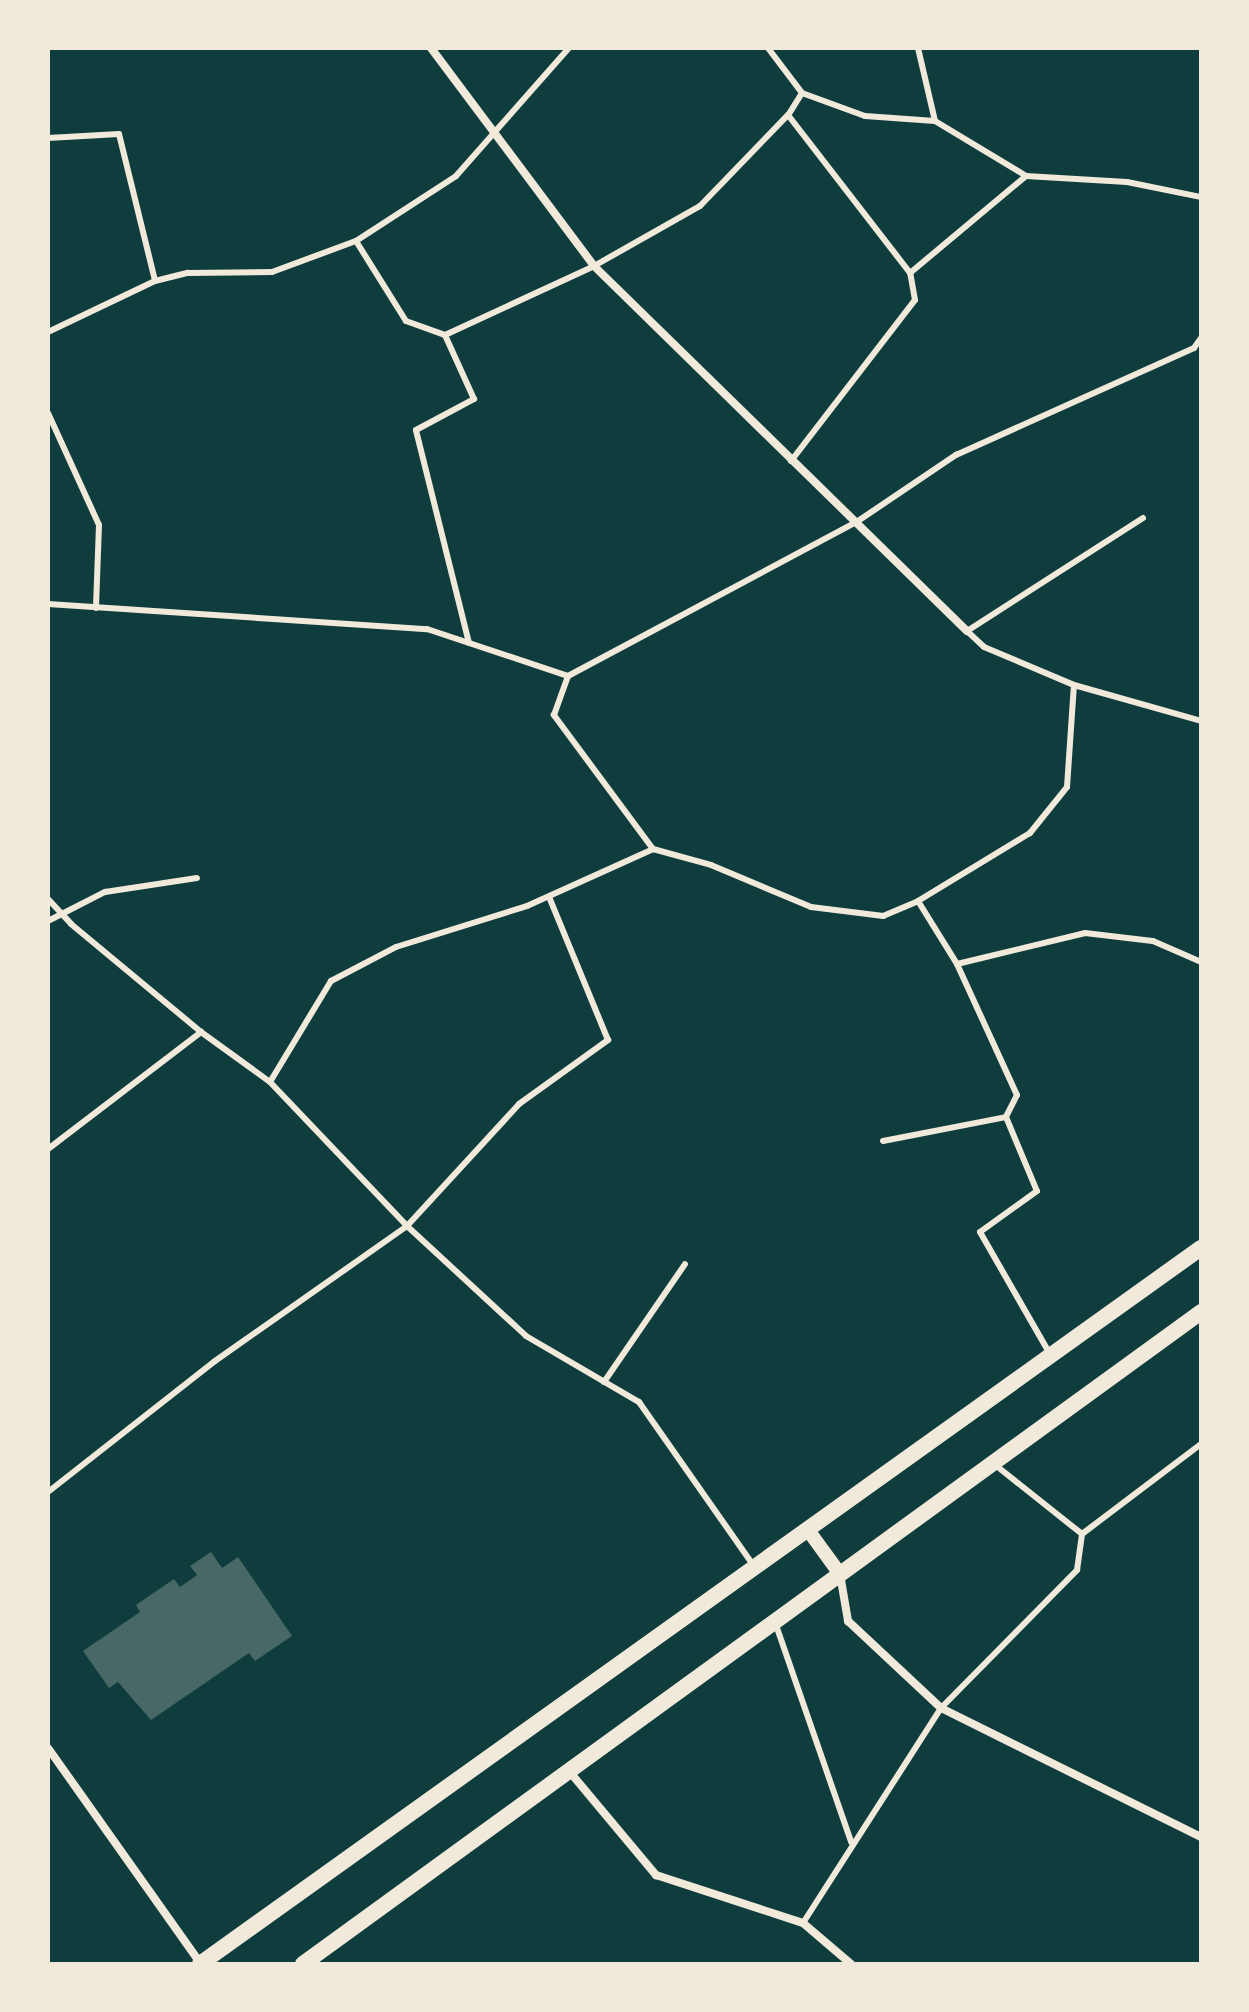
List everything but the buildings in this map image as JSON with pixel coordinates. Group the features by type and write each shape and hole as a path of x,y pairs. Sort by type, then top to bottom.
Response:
{"main road":[{"path":"200,1964 1201,1248"},
{"path":"303,1964 1201,1312"}],"street":[{"path":"431,48 594,266 967,631"},
{"path":"808,1530 840,1574 848,1621 941,1708 1201,1837"},
{"path":"48,1748 200,1964"},
{"path":"569,1771 656,1875 803,1923 851,1964"}],"lane":[{"path":"48,332 155,281 188,273 272,272 356,241 456,176 569,48"},
{"path":"768,48 802,93 865,116 935,121 1026,176 1127,182 1201,197"},
{"path":"918,48 935,121"},
{"path":"356,241 406,321 445,335 594,266 700,206 788,115 802,93"},
{"path":"788,115 910,273 915,300 791,461"},
{"path":"48,138 119,134 155,281"},
{"path":"910,273 1026,176"},
{"path":"445,335 474,399 416,430 469,643"},
{"path":"1074,685 1067,787 1030,833 918,901 883,916 811,907 711,865 653,849 554,715 568,676 855,523 956,455 1194,348 1201,338"},
{"path":"48,413 99,525 96,608"},
{"path":"1143,518 967,631 984,647 1074,685 1201,721"},
{"path":"48,604 427,629 568,676"},
{"path":"270,1082 331,981 396,947 549,897 653,849"},
{"path":"48,921 59,912 105,892 197,878"},
{"path":"48,1492 215,1361 407,1226 519,1104 608,1040 549,897"},
{"path":"48,899 59,912 201,1032 270,1082 407,1226 526,1336 639,1402 755,1568"},
{"path":"918,901 957,964 1017,1095 1006,1117 1037,1191 980,1232 1052,1356"},
{"path":"957,964 1085,933 1153,941 1201,962"},
{"path":"48,1149 201,1032"},
{"path":"883,1141 1006,1117"},
{"path":"604,1382 685,1264"},
{"path":"803,1923 851,1842 941,1708 1077,1570 1082,1534 1201,1444"},
{"path":"993,1463 1082,1534"},
{"path":"774,1622 851,1842"}]}
